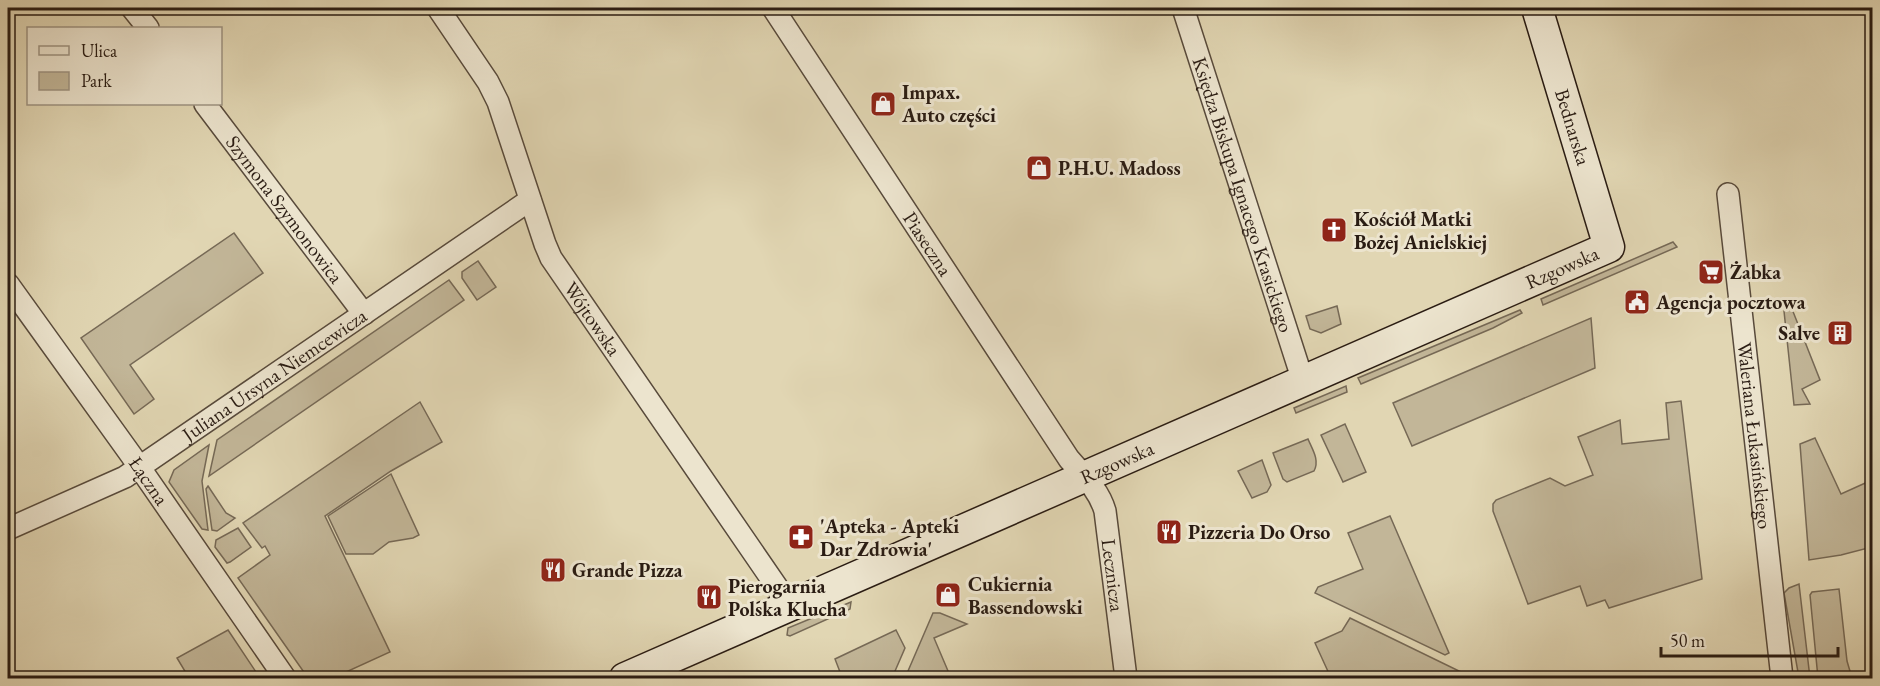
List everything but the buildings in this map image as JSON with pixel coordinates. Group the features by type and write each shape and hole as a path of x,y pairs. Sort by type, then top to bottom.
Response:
{"street":[{"path":"132,8 147,27"},
{"name":"Wójtowska","path":"438,8 488,82 498,102 544,244 551,258 790,606"},
{"name":"Piaseczna","path":"773,8 1069,459 1085,477"},
{"name":"Księdza Biskupa Ignacego Krasickiego","path":"1183,8 1303,381"},
{"name":"Bednarska","path":"1537,8 1609,247"},
{"name":"Szymona Szymonowica","path":"206,105 364,314"},
{"name":"Waleriana Łukasińskiego","path":"1728,194 1780,678"},
{"name":"Juliana Ursyna Niemcewicza","path":"8,529 125,477 140,468 530,200"},
{"name":"Rzgowska","path":"624,678 1609,247"},
{"name":"Łączna","path":"8,284 140,468 285,678"},
{"name":"Lecznicza","path":"1085,477 1101,500 1105,511 1126,678"}],"green space":[{"path":"234,233 263,273 130,365 154,399 134,414 81,338"},
{"path":"1673,242 1677,247 1543,305 1541,299"},
{"path":"478,261 496,287 477,300 462,278 462,272"},
{"path":"449,280 464,300 209,476 217,440"},
{"path":"1337,306 1341,324 1321,333 1310,329 1306,316"},
{"path":"1792,309 1820,380 1802,389 1810,404 1794,405 1784,311"},
{"path":"1520,310 1522,313 1493,328 1361,384 1358,378"},
{"path":"1591,318 1595,368 1412,446 1393,403"},
{"path":"1346,386 1347,392 1296,413 1294,408"},
{"path":"1681,401 1702,579 1609,608 1605,600 1587,606 1580,586 1528,604 1493,511 1493,504 1496,500 1550,478 1565,486 1593,475 1578,437 1620,420 1622,444 1669,439 1666,403"},
{"path":"420,402 442,442 391,471 325,516 390,652 333,678 308,678 238,578 270,555 265,546 262,548 243,523"},
{"path":"1345,424 1366,472 1343,482 1321,435"},
{"path":"1815,438 1841,494 1872,480 1872,547 1809,560 1800,444"},
{"path":"1308,439 1316,459 1316,467 1314,471 1287,482 1283,479 1273,453"},
{"path":"209,445 202,481 208,530 202,529 169,482 174,470"},
{"path":"1262,460 1271,485 1267,492 1252,498 1238,471"},
{"path":"391,474 419,535 389,542 373,554 346,554 328,516"},
{"path":"208,486 226,513 235,518 217,531 212,530 206,489"},
{"path":"1390,516 1449,653 1445,655 1315,593 1318,587 1363,569 1348,533"},
{"path":"238,528 251,547 227,563 215,547 216,540"},
{"path":"1799,584 1810,678 1799,678 1784,593"},
{"path":"1839,589 1847,661 1852,678 1818,678 1810,595 1812,592"},
{"path":"851,602 850,609 790,636 787,635 788,628"},
{"path":"933,613 940,613 967,624 934,638 951,678 905,678"},
{"path":"1350,618 1459,671 1443,678 1331,678 1315,643 1342,631"},
{"path":"228,630 260,678 189,678 177,658"},
{"path":"896,630 905,648 892,678 822,678 840,672 835,659"}],"place":[{"name":"Impax. Auto części","path":"883,104"},
{"name":"P.H.U. Madoss","path":"1039,168"},
{"name":"Kościół Matki Bożej Anielskiej","path":"1334,230"},
{"name":"Żabka","path":"1711,272"},
{"name":"Agencja pocztowa","path":"1637,302"},
{"name":"Salve","path":"1840,333"},
{"name":"Pizzeria Do Orso","path":"1169,532"},
{"name":"'Apteka - Apteki Dar Zdrowia'","path":"801,537"},
{"name":"Grande Pizza","path":"553,570"},
{"name":"Cukiernia Bassendowski","path":"948,595"},
{"name":"Pierogarnia Polska Klucha","path":"709,597"}]}
